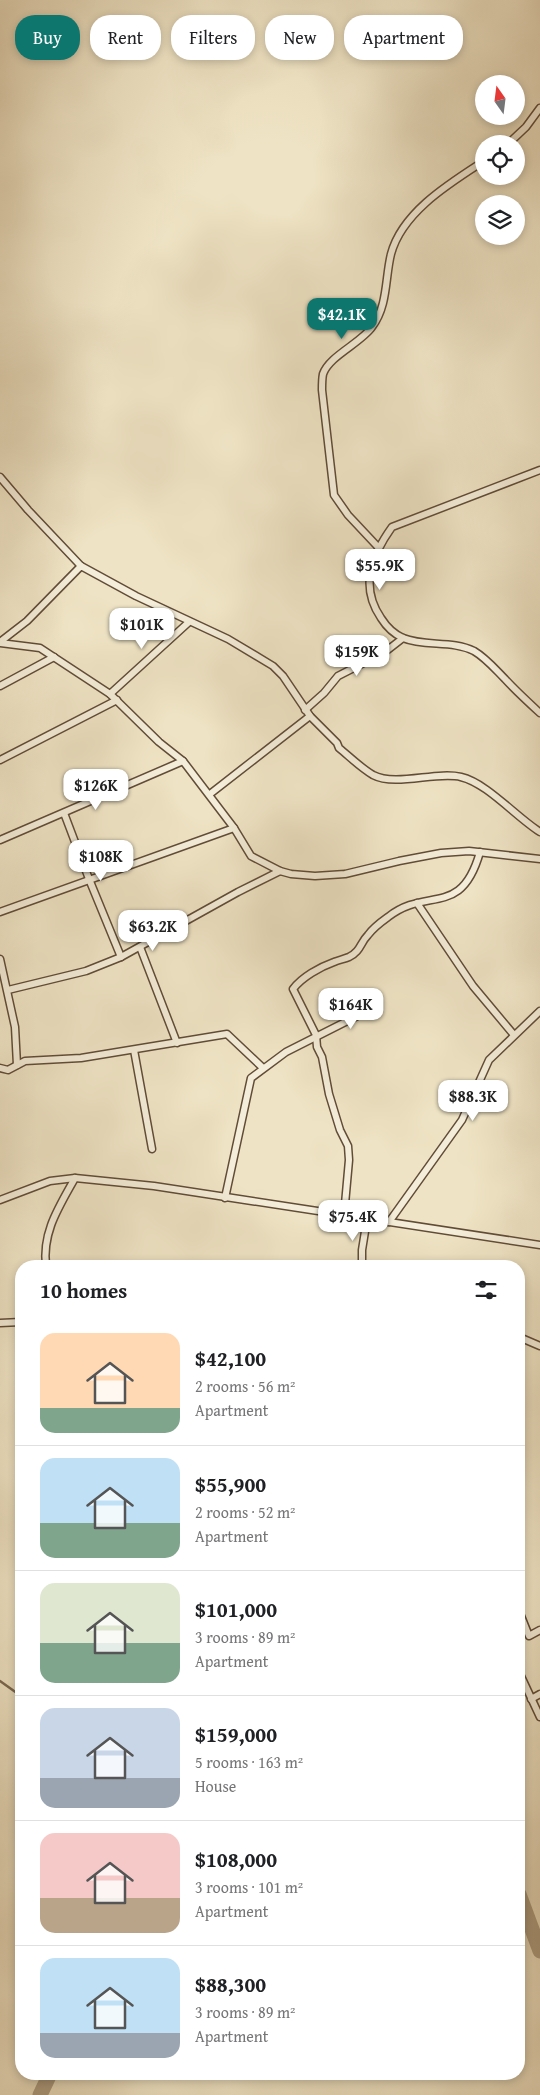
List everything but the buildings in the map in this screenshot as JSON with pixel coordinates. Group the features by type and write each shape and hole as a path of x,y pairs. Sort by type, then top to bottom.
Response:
{"street":[{"path":"518,135 540,108"},
{"path":"378,547 348,515 334,494 322,390 324,374 330,364 372,328 378,319 387,288 391,255 396,240 427,202 446,186 475,167"},
{"path":"540,470 472,498 392,527 378,547 370,577 370,594 376,611 386,626 402,638 461,646 473,651 487,660 540,714"},
{"path":"0,477 28,510 81,566 136,596 228,639 273,666 283,676 305,710 337,743 339,748 374,775 392,778 448,775 462,777 477,783 540,832"},
{"path":"0,642 27,621 81,566"},
{"path":"110,694 189,622"},
{"path":"305,710 324,693 338,676 385,652 402,638"},
{"path":"0,642 40,648 110,694 159,742 183,761 210,794 251,856 280,870 292,874 315,876 345,874 441,853 480,852 540,859"},
{"path":"0,686 54,657"},
{"path":"0,760 117,700"},
{"path":"210,794 310,716"},
{"path":"0,840 183,761"},
{"path":"64,813 121,957"},
{"path":"0,912 234,828"},
{"path":"344,1215 349,1160 348,1146 340,1130 329,1094 322,1057 317,1048 316,1035 293,989 298,983 321,968 348,958 360,950 366,936 387,917 398,910 418,903 434,901 457,892 475,871 480,852"},
{"path":"8,990 86,971 121,957 280,870"},
{"path":"418,903 474,986 514,1035"},
{"path":"140,947 178,1043"},
{"path":"0,959 15,1027 17,1065"},
{"path":"225,1198 250,1078 286,1052 376,1006"},
{"path":"389,1222 462,1120 489,1060 540,1011"},
{"path":"0,1068 8,1070 25,1061 81,1058 227,1034 263,1068"},
{"path":"134,1050 152,1150"},
{"path":"0,1200 50,1181 75,1178 154,1186 540,1245"},
{"path":"45,1260 44,1249 53,1219 75,1178"},
{"path":"362,1260 368,1219"},
{"path":"0,1323 15,1322"},
{"path":"525,1340 540,1346"},
{"path":"525,1626 529,1636 540,1630"},
{"path":"525,1686 540,1717"},
{"path":"531,1699 540,1694"}],"waterway":[{"path":"0,1681 15,1692"},
{"path":"525,1910 540,1951"},
{"path":"40,2095 47,2080"}]}
